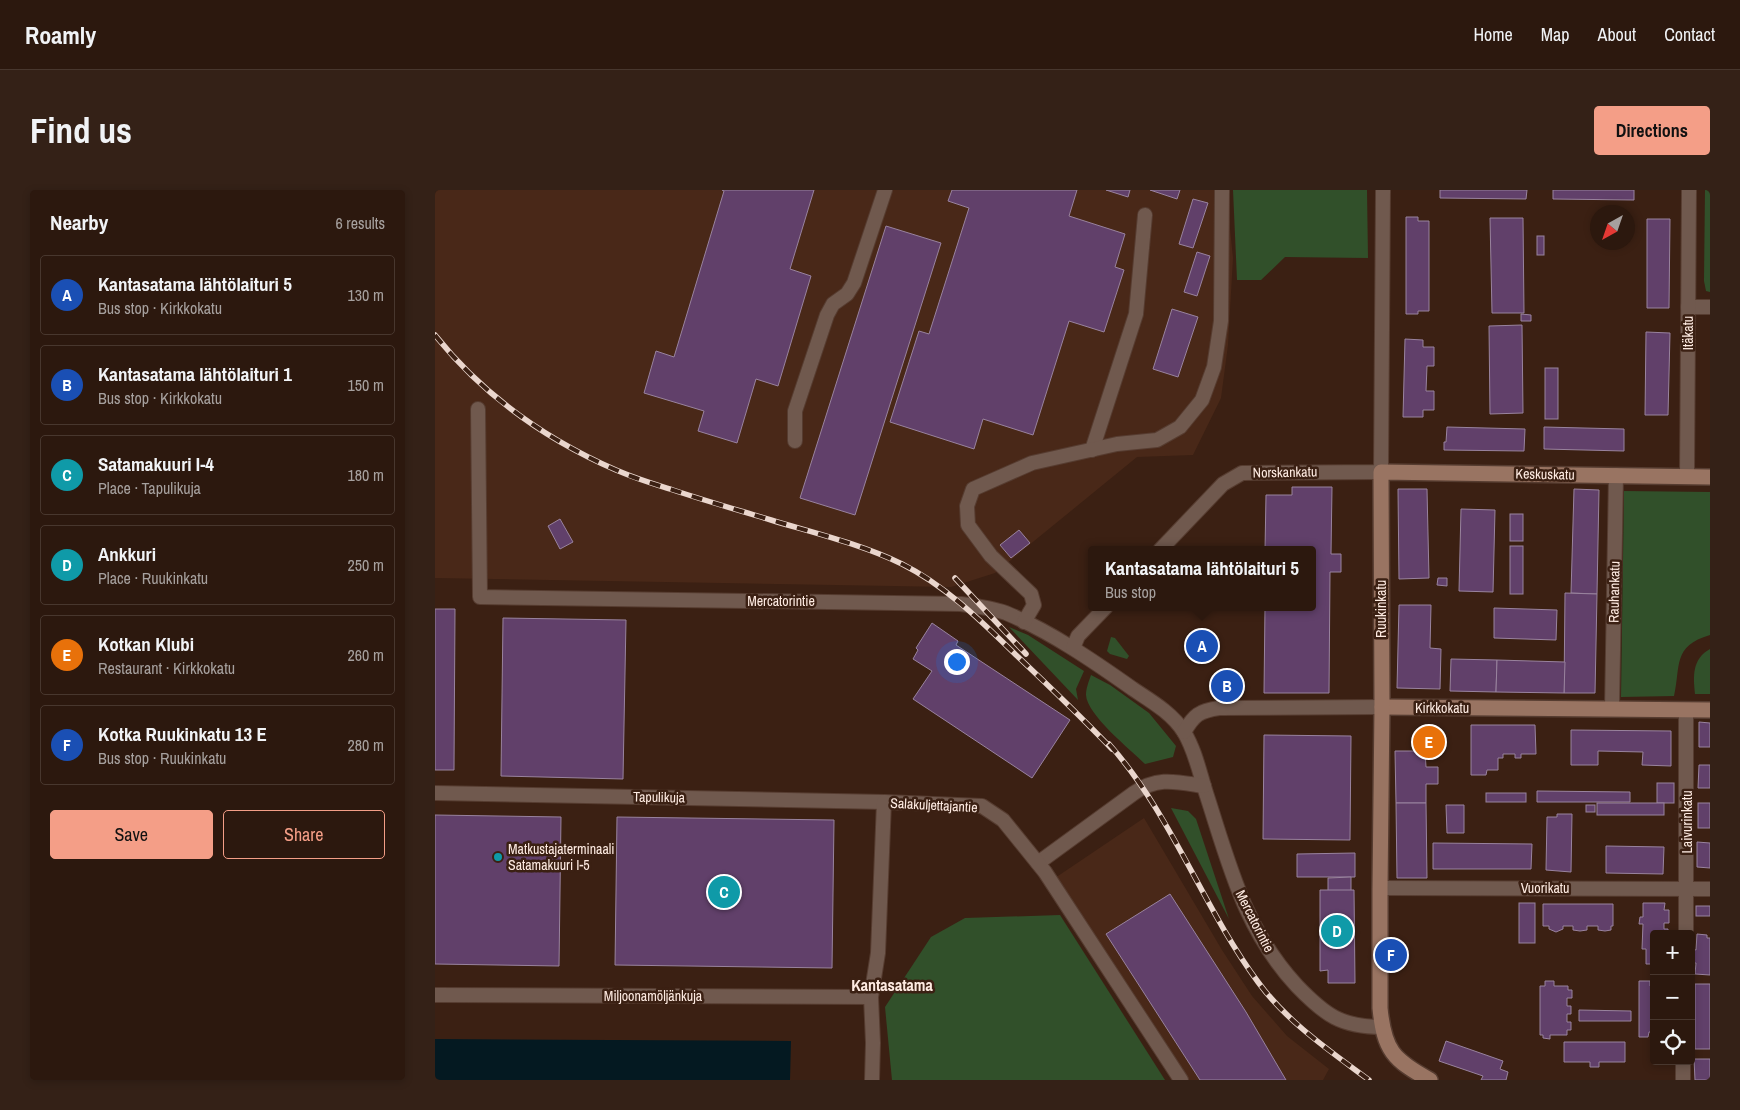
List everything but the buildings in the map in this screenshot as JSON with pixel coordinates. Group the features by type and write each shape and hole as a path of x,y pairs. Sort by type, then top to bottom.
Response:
{"main road":[{"name":"Keskuskatu","path":"1381,472 1710,477"},
{"name":"Ruukinkatu","path":"1381,472 1380,1001 1382,1027 1389,1047 1396,1058 1408,1068 1430,1080"},
{"name":"Kirkkokatu","path":"1382,708 1710,710"}],"street":[{"path":"795,441 795,411 824,324 833,304 847,294 854,283 885,190"},
{"path":"1024,622 1033,605 1031,594 991,556 968,525 967,506 973,490 1032,463 1117,444 1157,440 1181,427 1202,400 1214,367 1221,321 1222,190"},
{"name":"Ruukinkatu","path":"1381,472 1383,190"},
{"name":"Itäkatu","path":"1687,476 1689,190"},
{"path":"1092,450 1136,314 1145,215"},
{"path":"1689,307 1710,307"},
{"name":"Mercatorintie","path":"477,409 480,597 944,603 981,606 1003,612 1024,622 1073,648 1160,708 1175,721 1184,732 1195,755 1235,879 1249,915 1280,968 1307,996 1335,1018 1347,1024 1382,1027"},
{"name":"Norskankatu","path":"1165,546 1223,484 1242,473 1381,472"},
{"name":"Rauhankatu","path":"1612,710 1616,475"},
{"path":"1073,648 1078,636 1101,611"},
{"name":"Kirkkokatu","path":"1184,732 1199,713 1219,708 1382,708"},
{"name":"Laivurinkatu","path":"1686,710 1686,930"},
{"path":"1038,863 1134,793 1151,783 1163,781 1204,786"},
{"name":"Tapulikuja","path":"435,793 884,802"},
{"name":"Salakuljettajantie","path":"872,1080 871,997 878,953 884,802 982,806 1003,820 1038,863 1181,1080"},
{"name":"Vuorikatu","path":"1380,888 1710,889"},
{"name":"Miljoonamöljänkuja","path":"435,995 871,997"},
{"path":"1683,1065 1683,1080"}],"shaded area":[{"path":"435,190 1230,190 1230,228 1233,258 1228,345 1221,398 1193,455 1137,457 995,573 951,587 435,578"},
{"path":"1144,818 1222,950 1252,996 1287,1036 1329,1069 1323,1080 1188,1080 1055,878"}],"green space":[{"path":"1233,190 1367,190 1368,258 1285,257 1261,280 1237,280"},
{"path":"1705,190 1710,190 1710,292 1706,291 1704,281"},
{"path":"1624,491 1710,492 1710,635 1689,645 1684,651 1678,666 1674,696 1621,697"},
{"path":"1009,627 1028,635 1084,671 1076,689 1078,700"},
{"path":"1111,637 1115,638 1129,656 1127,659 1110,654 1107,651"},
{"path":"1710,649 1710,694 1695,694 1695,668 1700,658"},
{"path":"1091,675 1110,685 1149,713 1176,746 1173,757 1145,764 1101,722 1088,703 1086,695"},
{"path":"1171,808 1188,811 1196,819 1229,919"},
{"path":"1060,915 1165,1080 892,1080 885,1007 931,937 965,918"}],"water":[{"path":"435,1039 791,1041 790,1080 435,1080"}],"railway":[{"path":"435,335 454,357 495,396 540,429 590,458 651,483 854,545 886,557 918,573 948,593 976,617 1112,749"},
{"path":"955,578 1026,654"},
{"path":"1109,744 1151,800 1220,923 1238,953 1269,997 1324,1047 1369,1080"}],"place":[{"name":"Kantasatama lähtölaituri 5","path":"1202,646"},
{"name":"Kantasatama lähtölaituri 1","path":"1227,686"},
{"name":"Kotkan Klubi","path":"1429,742"},
{"name":"Matkustajaterminaali Satamakuuri I-5","path":"498,857"},
{"name":"Satamakuuri I-4","path":"724,892"},
{"name":"Ankkuri","path":"1337,931"},
{"name":"Kotka Ruukinkatu 13 E","path":"1391,955"}],"district":[{"name":"Kantasatama","path":"892,985"}]}
